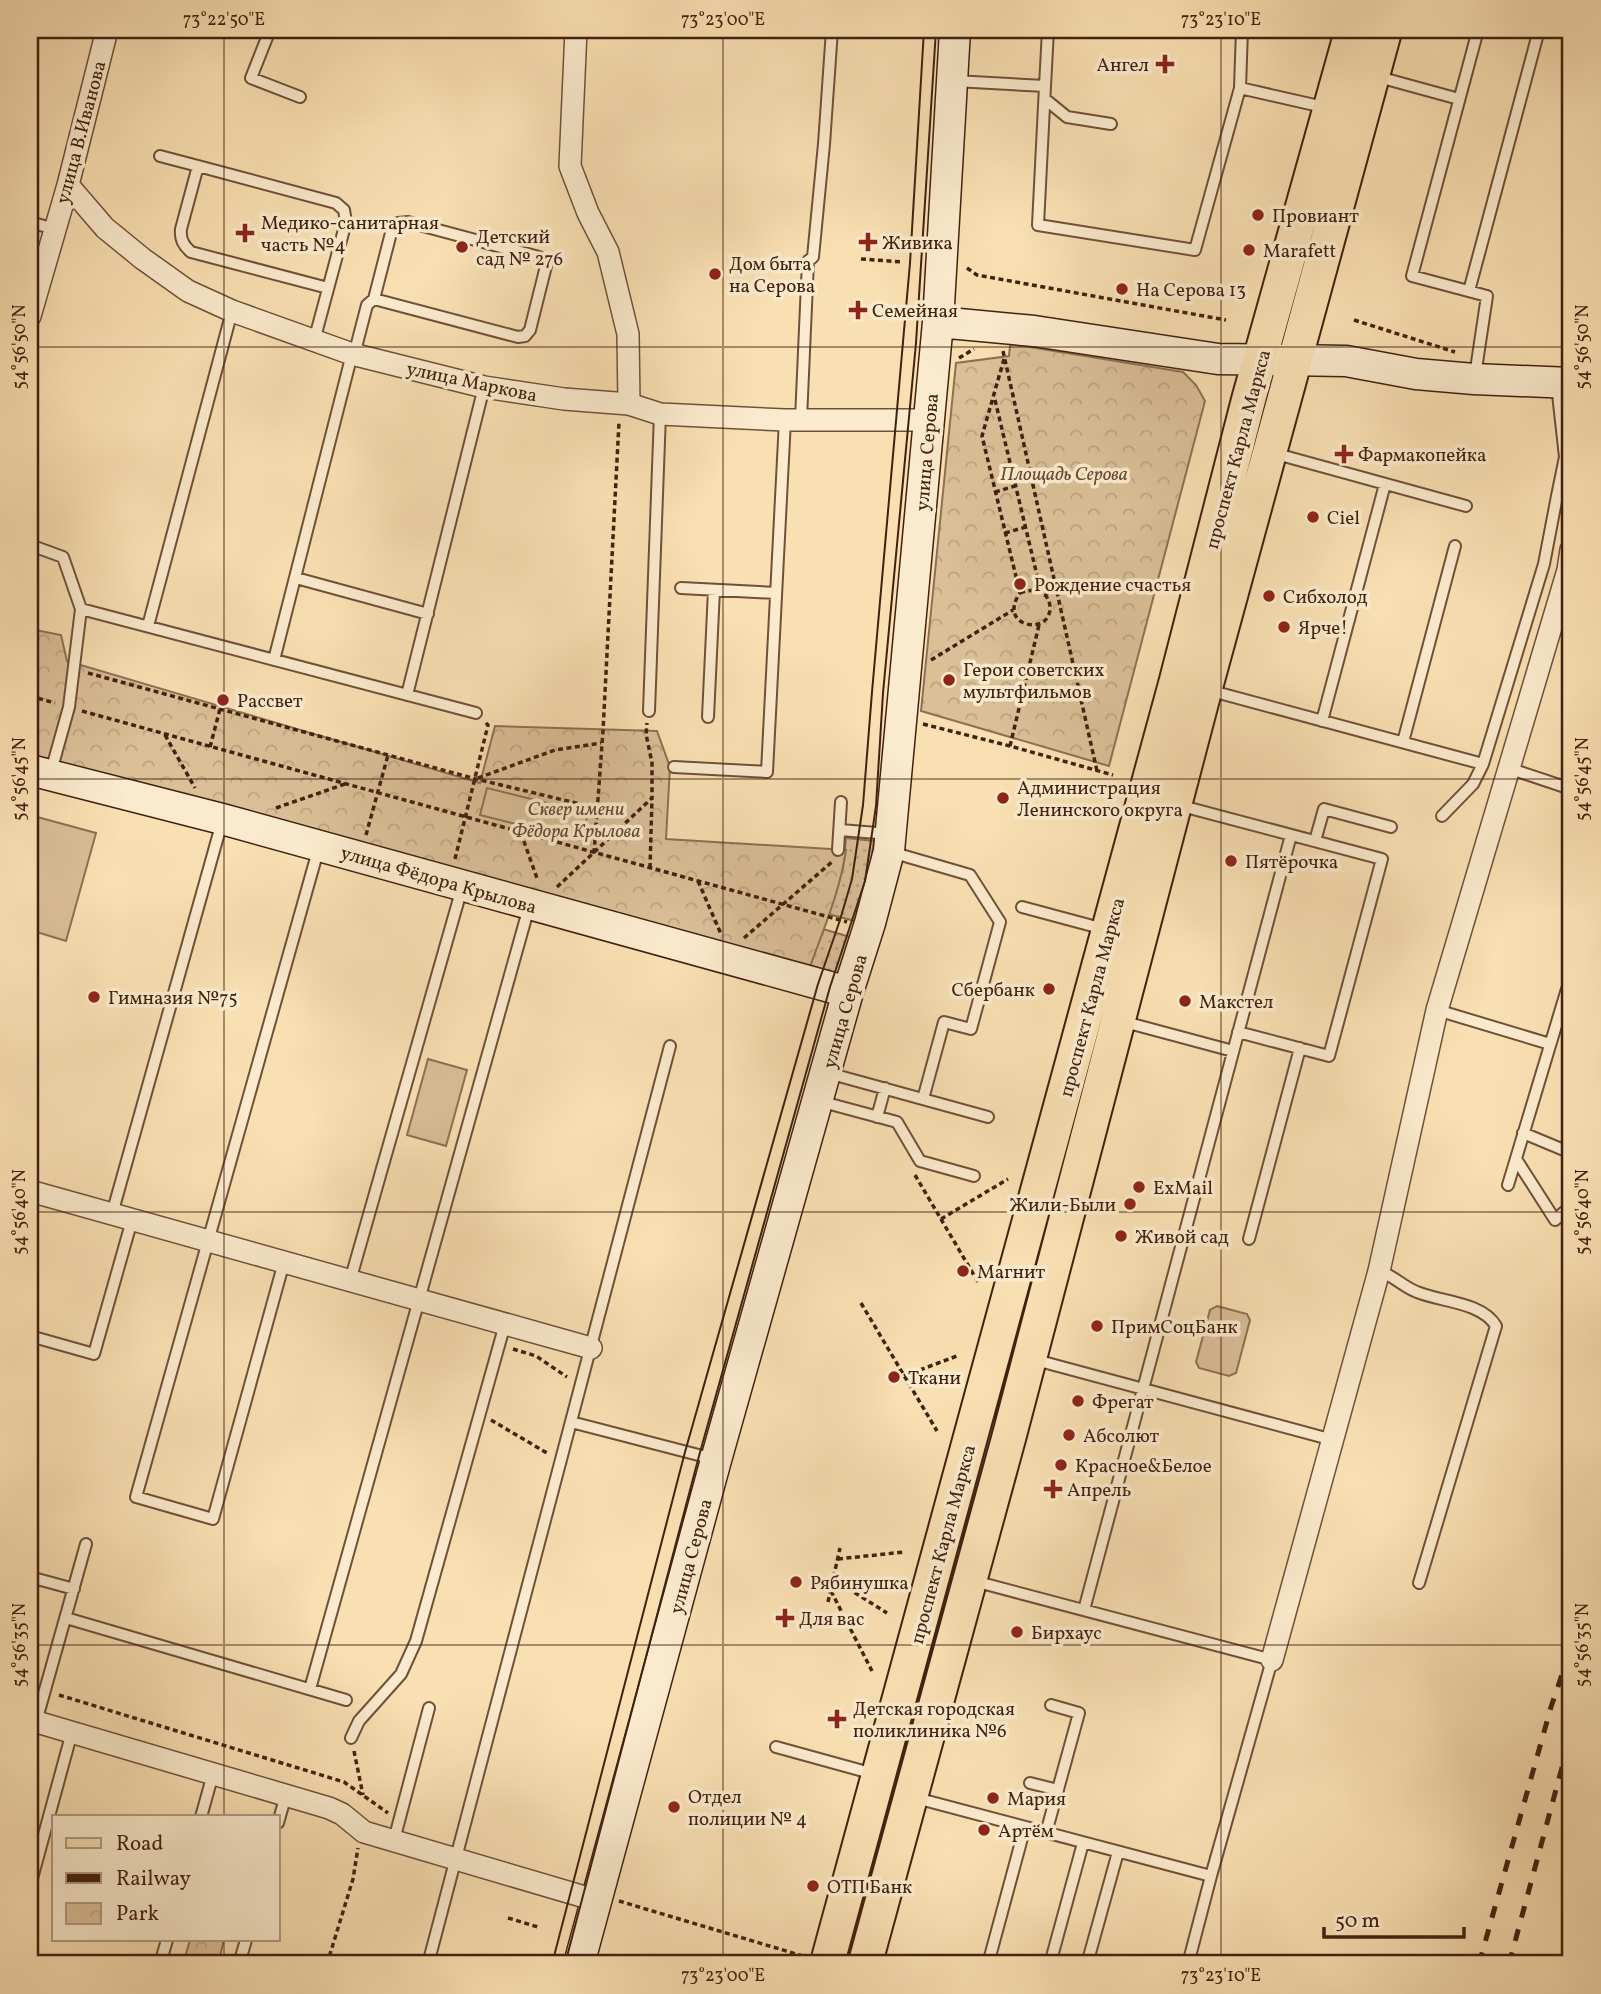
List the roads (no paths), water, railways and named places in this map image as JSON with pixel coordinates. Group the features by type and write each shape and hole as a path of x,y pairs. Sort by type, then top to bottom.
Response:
{"main road":[{"name":"проспект Карла Маркса","path":"815,1960 877,1782 921,1622 1124,935 1260,359 1352,30"},
{"name":"проспект Карла Маркса","path":"865,1964 1118,1020 1124,935 1175,804 1385,30"},
{"path":"921,1622 955,1632"},
{"path":"877,1782 910,1797"}],"street":[{"name":"улица В.Иванова","path":"30,316 68,186 107,30"},
{"path":"576,30 570,166 588,213 608,252 628,334 624,404"},
{"name":"улица Серова","path":"579,1964 716,1460 868,929 890,843 938,322 955,30"},
{"name":"улица Маркова","path":"68,186 105,228 142,259 188,291 232,311 353,355 484,387 564,399 624,404 660,414 929,421"},
{"path":"938,322 1034,331 1218,359 1346,361 1416,374 1476,369 1564,383"},
{"path":"1272,1660 1379,1271 1437,1010 1570,564"},
{"name":"улица Фёдора Крылова","path":"40,773 222,819 455,884 541,893 848,992"},
{"path":"30,1191 591,1348"},
{"path":"33,1721 329,1808 342,1814 363,1832 397,1830 456,1859 596,1897"}],"lane":[{"path":"255,30 268,35 251,78 300,97"},
{"path":"674,767 767,772 776,593 808,261 813,257 832,30"},
{"path":"1048,30 1038,225 1195,250 1240,88 1242,30"},
{"path":"1476,369 1487,296 1412,276 1478,30"},
{"path":"1469,291 1539,30"},
{"path":"1373,75 1460,99"},
{"path":"952,81 1045,86"},
{"path":"1240,88 1331,108"},
{"path":"1045,99 1067,117 1111,124"},
{"path":"160,156 341,206 346,222 314,341"},
{"path":"198,166 181,229 185,247 191,252 328,288"},
{"path":"30,222 54,229"},
{"path":"274,660 353,355 367,305 374,299 392,229 402,222 539,257 546,266 530,330 522,337 374,299"},
{"path":"148,626 232,311"},
{"path":"1442,816 1473,783 1483,764 1544,564 1565,457 1564,383"},
{"path":"407,695 484,387"},
{"path":"649,711 660,414"},
{"path":"1270,452 1466,506"},
{"path":"1322,721 1385,484"},
{"path":"30,545 63,557 81,609 69,706 40,773"},
{"path":"1403,742 1455,546"},
{"path":"296,579 428,614"},
{"path":"681,589 776,593"},
{"path":"708,717 714,590"},
{"path":"81,609 476,713"},
{"path":"1205,689 1483,764"},
{"path":"1508,768 1571,789"},
{"path":"838,850 841,802"},
{"path":"1175,804 1382,859 1329,1056 1238,1032"},
{"path":"1315,841 1324,809 1391,827"},
{"path":"30,1336 94,1354 122,1217 222,819"},
{"path":"840,830 890,843 970,874 1000,922 971,1029 944,1022 923,1099"},
{"path":"1084,1610 1291,835"},
{"path":"284,1262 213,1519 136,1497 319,846"},
{"path":"350,1281 455,884"},
{"path":"310,1689 419,1300 541,893"},
{"path":"1022,907 1124,935"},
{"path":"1508,1185 1567,989"},
{"path":"1437,1010 1550,1044"},
{"path":"1118,1020 1233,1051"},
{"path":"428,1964 670,1046"},
{"path":"1249,1239 1300,1048"},
{"path":"826,1072 988,1117"},
{"path":"877,1117 885,1088"},
{"path":"818,1100 897,1122 920,1161 974,1176"},
{"path":"1523,1133 1571,1153"},
{"path":"1516,1159 1555,1220 1571,1206"},
{"path":"1379,1271 1387,1273 1415,1292 1479,1310 1492,1319 1496,1326 1419,1583"},
{"path":"351,1738 359,1721 401,1674 416,1641 505,1324"},
{"path":"1029,1359 1333,1440"},
{"path":"571,1422 716,1460"},
{"path":"33,1721 45,1691 86,1544"},
{"path":"30,1577 74,1589"},
{"path":"970,1579 1272,1660 1188,1964"},
{"path":"66,1618 346,1700"},
{"path":"1046,1833 1079,1713 1051,1705"},
{"path":"397,1830 429,1708"},
{"path":"30,1886 72,1732"},
{"path":"776,1747 877,1782"},
{"path":"202,1815 213,1774"},
{"path":"1030,1783 1058,1790"},
{"path":"280,1816 286,1795"},
{"path":"910,1797 1211,1876"},
{"path":"989,1964 1026,1828"},
{"path":"1050,1964 1083,1843"},
{"path":"1087,1964 1118,1852"},
{"path":"160,1964 167,1941"},
{"path":"239,1964 246,1941"}],"tram line":[{"path":"552,1964 685,1452 818,984 852,879 863,805 910,263 924,30"},
{"path":"565,1964 699,1456 830,987 865,881 876,806 883,693 916,343 936,30"}],"railway":[{"path":"1564,1657 1571,1630"},
{"path":"1479,1964 1551,1707 1571,1648"},
{"path":"1509,1964 1571,1734"}],"place":[{"name":"Ангел","path":"1165,64"},
{"name":"Провиант","path":"1258,215"},
{"name":"Медико-санитарная часть №4","path":"245,233"},
{"name":"Живика","path":"868,242"},
{"name":"Детский сад № 276","path":"462,247"},
{"name":"Marafett","path":"1249,250"},
{"name":"Дом быта на Серова","path":"715,274"},
{"name":"На Серова 13","path":"1122,289"},
{"name":"Семейная","path":"858,310"},
{"name":"Фармакопейка","path":"1344,454"},
{"name":"Ciel","path":"1313,517"},
{"name":"Рождение счастья","path":"1020,584"},
{"name":"Сибхолод","path":"1269,596"},
{"name":"Ярче!","path":"1284,627"},
{"name":"Герои советских мультфильмов","path":"949,680"},
{"name":"Рассвет","path":"223,700"},
{"name":"Администрация Ленинского округа","path":"1003,798"},
{"name":"Пятёрочка","path":"1231,861"},
{"name":"Сбербанк","path":"1049,989"},
{"name":"Гимназия №75","path":"94,997"},
{"name":"Макстел","path":"1185,1001"},
{"name":"ExMail","path":"1139,1187"},
{"name":"Жили-Были","path":"1130,1204"},
{"name":"Живой сад","path":"1121,1236"},
{"name":"Магнит","path":"963,1271"},
{"name":"ПримСоцБанк","path":"1097,1326"},
{"name":"Ткани","path":"894,1377"},
{"name":"Фрегат","path":"1078,1401"},
{"name":"Абсолют","path":"1069,1435"},
{"name":"Красное&Белое","path":"1061,1465"},
{"name":"Апрель","path":"1053,1489"},
{"name":"Рябинушка","path":"796,1582"},
{"name":"Для вас","path":"785,1618"},
{"name":"Бирхаус","path":"1017,1632"},
{"name":"Детская городская поликлиника №6","path":"837,1719"},
{"name":"Мария","path":"993,1798"},
{"name":"Отдел полиции № 4","path":"674,1807"},
{"name":"Артём","path":"984,1830"},
{"name":"ОТП Банк","path":"813,1886"}],"park label":[{"name":"Площадь Серова","path":"1064,473"},
{"name":"Сквер имени Фёдора Крылова","path":"576,819"}]}
